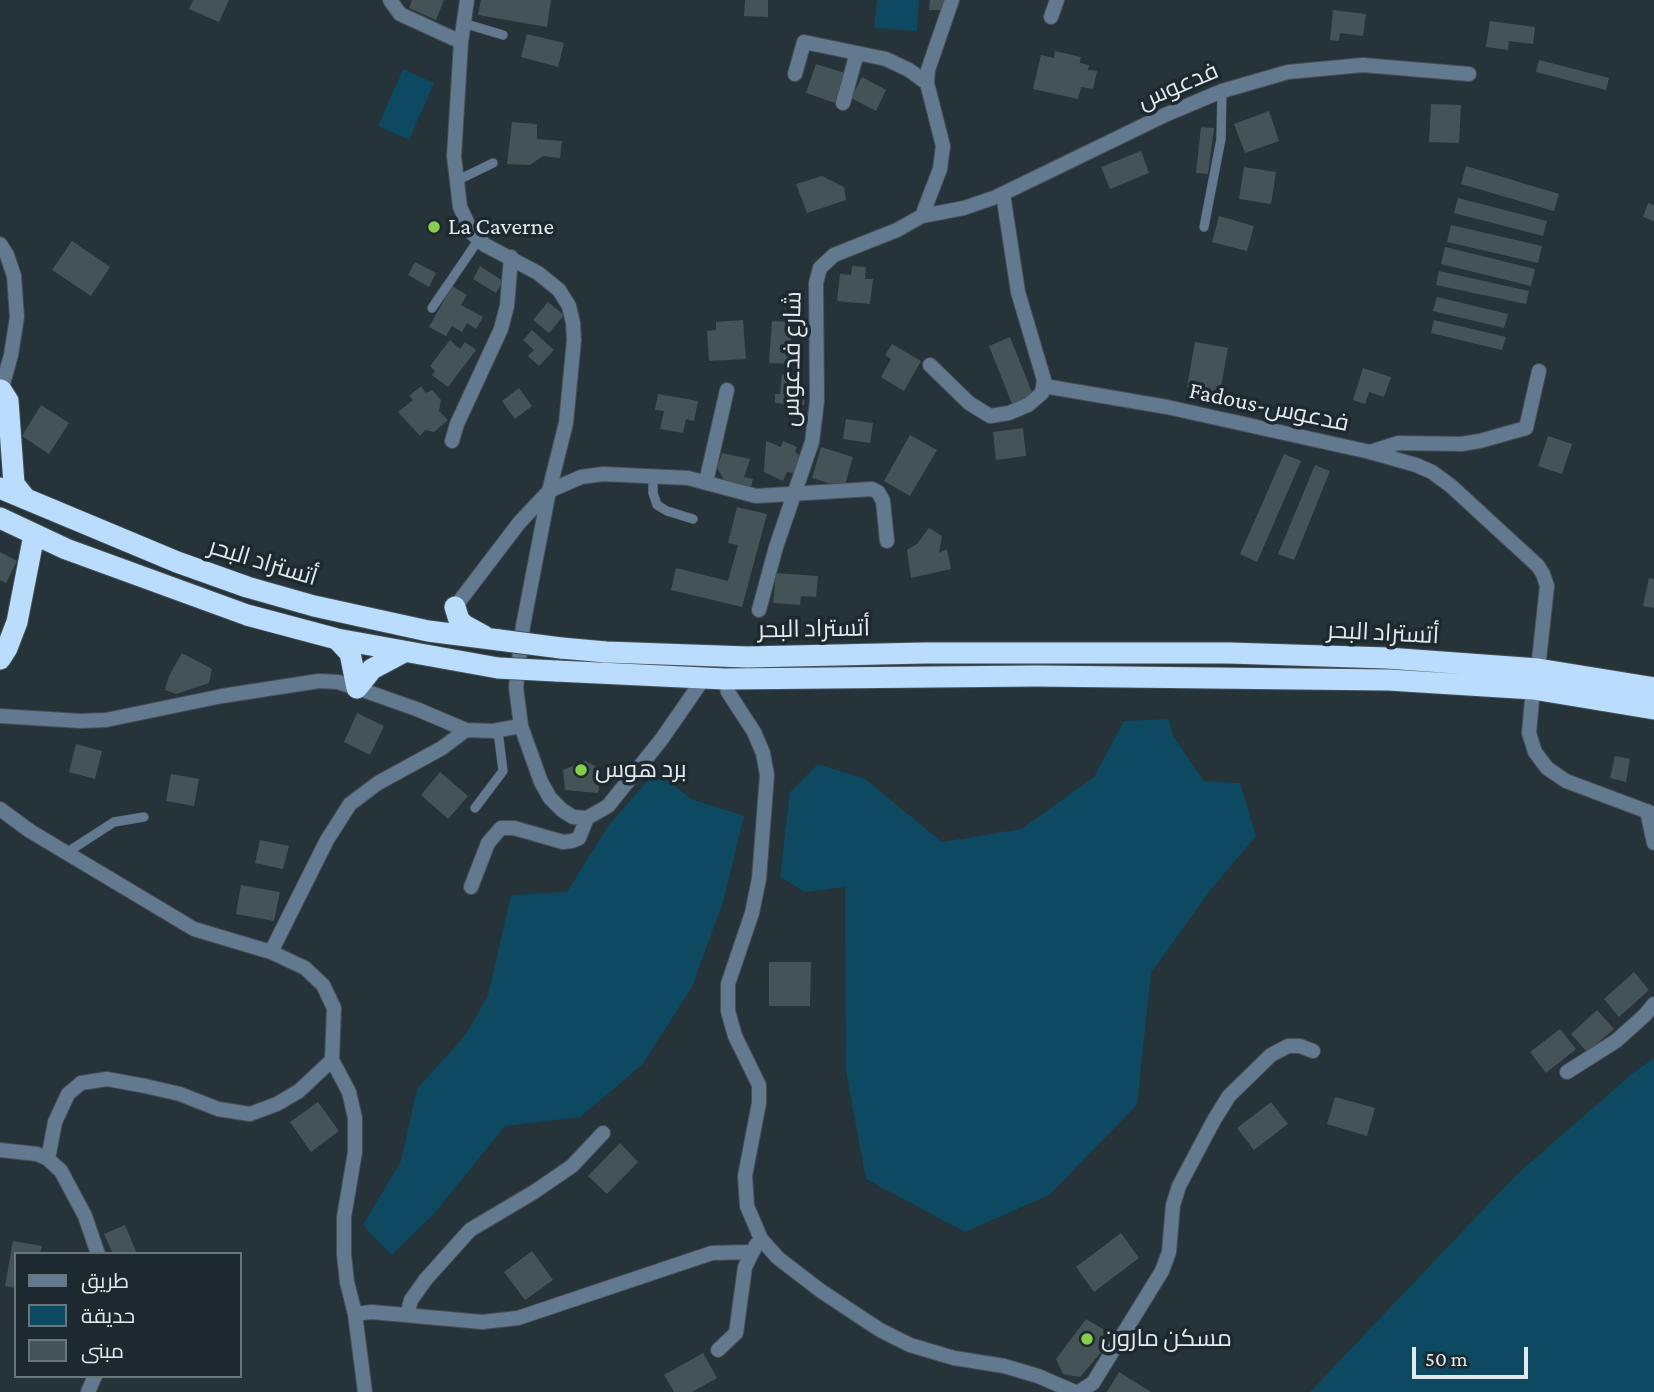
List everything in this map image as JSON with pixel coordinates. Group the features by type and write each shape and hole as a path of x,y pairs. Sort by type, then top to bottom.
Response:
{"highway":[{"path":"1,393 8,401 6,465 14,484 26,499"},
{"name":"أتستراد البحر","path":"0,488 177,562 247,587 314,606 428,631 561,649 747,657 925,653 1229,653 1387,658 1535,679 1654,688"},
{"name":"أتستراد البحر","path":"0,518 34,535 247,615 337,639 498,668 725,679 1535,679 1654,709"},
{"path":"0,659 8,648 17,622 34,535"},
{"path":"428,631 445,619 455,607"},
{"path":"455,607 459,620 464,625 494,639"},
{"path":"337,639 350,653 356,688"},
{"path":"356,688 372,669 404,652"}],"street":[{"path":"390,0 400,14 461,42"},
{"path":"467,0 461,42 454,145 460,207 472,233 485,245 511,257 550,281 559,290 569,306 573,323 574,340 566,423 549,491 523,626 516,687 521,726 541,782 550,798 573,817 587,818 598,813 619,794 704,678"},
{"path":"922,216 940,169 943,146 927,83 928,70 952,0"},
{"path":"1051,18 1057,0"},
{"path":"795,74 804,42 897,63 927,83"},
{"path":"842,103 857,53"},
{"name":"فدعوس","path":"922,216 964,208 1003,194 1131,130 1222,91 1288,72 1363,65 1469,74"},
{"path":"930,365 968,403 990,416 1009,412 1039,398 1044,386 1018,292 1003,194"},
{"name":"شارع فدعوس","path":"759,610 806,462 815,422 818,362 816,283 820,268 834,255 897,230 922,216"},
{"path":"0,244 14,276 17,317 1,393"},
{"path":"452,441 457,424 501,329 507,306 511,257"},
{"path":"1370,452 1398,443 1461,444 1526,428 1539,371"},
{"name":"Fadous-فدعوس","path":"1044,386 1167,407 1370,452 1432,472 1451,486 1538,566 1547,586 1529,733 1535,752 1547,768 1566,781 1650,812"},
{"path":"706,482 727,390"},
{"path":"455,607 519,523 549,491 581,477 603,474 688,478 756,496 872,489 878,492 883,501 887,541"},
{"path":"725,679 728,692 754,732 763,753 767,775 759,879 752,913 728,984 727,1012 735,1036 759,1085 759,1102 745,1176 747,1206 761,1239 778,1258 821,1292 880,1330 910,1345 954,1358 1003,1366 1038,1376 1077,1392 1093,1383 1162,1270 1169,1252 1173,1205 1179,1186 1214,1120 1230,1096 1271,1055 1288,1046 1300,1046 1313,1051"},
{"path":"0,716 106,720 222,696 309,682 338,682 419,710 466,730 498,731 521,726"},
{"path":"271,953 327,840 350,804 378,783 442,748 466,730"},
{"path":"0,809 30,831 194,929 271,953 305,968 323,985 334,1008 332,1060 349,1092 355,1118 355,1152 344,1217 344,1254 365,1392"},
{"path":"1650,812 1654,843"},
{"path":"471,887 488,843 500,828 514,828 563,842 572,841 579,838 587,818"},
{"path":"1567,1072 1616,1041 1645,1015 1654,1003"},
{"path":"48,1158 55,1122 68,1094 81,1083 107,1079 180,1094 218,1110 250,1114 277,1104 299,1091 332,1060"},
{"path":"407,1315 411,1300 426,1279 470,1230 572,1166 603,1133"},
{"path":"0,1150 37,1154 48,1158 61,1171 98,1252"},
{"path":"718,1350 736,1333 745,1267 751,1252 761,1239"},
{"path":"355,1314 372,1312 482,1322 518,1318 712,1253 751,1252"}],"lane":[{"path":"463,23 503,35"},
{"path":"1204,227 1221,139 1222,91"},
{"path":"456,181 493,163"},
{"path":"432,307 479,239"},
{"path":"653,476 653,493 657,505 693,519"},
{"path":"475,808 503,771 498,731"},
{"path":"66,853 114,822 144,817"}],"green space":[{"path":"877,0 919,0 917,31 874,28"},
{"path":"403,69 434,83 409,140 378,126"},
{"path":"1169,719 1173,736 1204,781 1240,783 1256,836 1212,888 1151,973 1137,1105 1049,1195 965,1232 866,1179 846,1071 845,887 805,892 780,877 790,792 818,764 865,779 942,842 1021,829 1094,777 1124,721"},
{"path":"656,771 691,799 744,816 723,902 692,987 642,1065 580,1117 505,1126 433,1215 391,1255 363,1225 401,1161 417,1089 466,1034 488,996 511,895 567,892 608,826"},
{"path":"1654,1058 1654,1392 1310,1392 1517,1174 1633,1073"}],"building":[{"path":"193,0 229,0 219,22 189,9"},
{"path":"412,0 444,0 436,20 409,8"},
{"path":"481,0 551,0 547,27 478,15"},
{"path":"745,0 768,0 768,17 744,16"},
{"path":"930,0 946,0 943,10 929,10"},
{"path":"1333,10 1366,14 1363,36 1340,33 1339,41 1330,40"},
{"path":"1490,21 1535,27 1533,44 1509,41 1508,50 1486,47"},
{"path":"527,34 564,43 558,67 521,57"},
{"path":"1055,51 1081,57 1080,63 1089,65 1088,70 1097,71 1093,89 1081,87 1078,99 1033,89 1041,55 1054,58"},
{"path":"1539,60 1609,78 1606,90 1536,72"},
{"path":"816,64 845,73 835,103 806,93"},
{"path":"862,77 886,90 876,111 851,98"},
{"path":"1431,104 1461,105 1459,143 1429,142"},
{"path":"1269,111 1279,141 1245,153 1234,124"},
{"path":"512,122 537,124 537,139 562,141 560,158 543,156 530,165 507,164"},
{"path":"1201,127 1214,128 1208,174 1196,173"},
{"path":"1141,151 1149,173 1110,189 1101,167"},
{"path":"1466,166 1559,194 1554,211 1461,184"},
{"path":"1244,167 1276,172 1271,204 1239,199"},
{"path":"822,176 844,187 846,200 807,213 796,184"},
{"path":"1458,198 1547,221 1543,236 1454,213"},
{"path":"1648,203 1654,205 1654,221 1643,217"},
{"path":"1219,216 1254,226 1247,251 1212,242"},
{"path":"1451,225 1542,246 1538,263 1447,242"},
{"path":"72,241 110,267 91,296 52,270"},
{"path":"1445,247 1535,269 1531,286 1441,264"},
{"path":"415,262 436,273 429,287 408,275"},
{"path":"480,266 503,281 496,293 473,279"},
{"path":"852,266 866,267 865,279 873,279 870,304 837,301 840,274 851,275"},
{"path":"1439,271 1529,291 1526,304 1436,285"},
{"path":"452,286 467,295 461,305 483,317 476,329 467,323 462,332 452,326 446,336 429,327"},
{"path":"1437,297 1508,314 1504,328 1433,311"},
{"path":"548,302 564,315 549,333 533,320"},
{"path":"743,320 746,359 709,361 707,331 716,330 716,322"},
{"path":"1434,320 1506,337 1502,350 1431,333"},
{"path":"772,321 792,322 790,364 769,363"},
{"path":"532,330 554,350 539,366 528,356 534,350 523,340"},
{"path":"1010,337 1033,395 1012,404 989,346"},
{"path":"450,340 460,349 465,342 476,350 448,387 432,375 435,371 430,366"},
{"path":"1195,342 1228,348 1220,393 1187,387"},
{"path":"892,344 921,361 904,391 881,377 891,359 885,355"},
{"path":"1363,368 1391,377 1384,397 1369,392 1365,404 1353,400"},
{"path":"782,374 802,376 800,395 805,395 804,405 775,403 775,394 780,394"},
{"path":"421,386 426,393 432,390 441,400 439,411 448,420 434,432 425,430 420,436 398,412 413,400 409,396"},
{"path":"519,388 532,406 515,419 502,401"},
{"path":"658,394 698,401 694,421 686,419 683,433 660,429 664,411 655,410"},
{"path":"41,405 69,423 49,454 22,436"},
{"path":"846,419 873,423 870,443 843,439"},
{"path":"1023,428 1026,456 996,460 993,432"},
{"path":"910,435 937,450 910,496 884,481"},
{"path":"1548,436 1572,444 1562,474 1538,466"},
{"path":"766,441 781,447 783,441 797,447 795,452 799,455 794,473 787,472 783,481 764,472"},
{"path":"821,447 853,457 844,488 812,478"},
{"path":"722,453 750,459 744,477 753,479 751,487 724,480 717,468"},
{"path":"1284,454 1301,461 1257,562 1240,554"},
{"path":"1315,465 1330,471 1294,560 1278,554"},
{"path":"737,507 767,514 742,607 671,590 676,568 728,581 738,545 728,543"},
{"path":"929,528 942,536 939,553 947,549 951,569 911,578 907,550 917,544"},
{"path":"0,552 17,561 6,583 0,580"},
{"path":"776,573 818,576 816,597 801,596 800,605 773,603"},
{"path":"1649,578 1654,579 1654,608 1643,606"},
{"path":"182,653 212,669 209,683 176,694 165,690 169,676"},
{"path":"357,713 384,726 370,755 344,742"},
{"path":"76,744 102,751 95,779 69,772"},
{"path":"1615,756 1630,759 1626,782 1610,778"},
{"path":"585,761 602,769 598,793 565,790 563,770"},
{"path":"440,772 468,796 448,819 421,795"},
{"path":"171,774 199,779 194,806 166,801"},
{"path":"260,840 289,846 283,869 255,863"},
{"path":"241,885 280,892 274,921 236,914"},
{"path":"769,962 811,962 810,1006 769,1006"},
{"path":"1634,972 1649,990 1619,1017 1604,999"},
{"path":"1597,1010 1614,1029 1587,1052 1571,1034"},
{"path":"1560,1029 1576,1049 1546,1073 1530,1052"},
{"path":"1335,1097 1375,1108 1367,1136 1327,1124"},
{"path":"318,1102 339,1131 311,1152 290,1122"},
{"path":"1271,1102 1288,1124 1254,1150 1237,1128"},
{"path":"620,1143 638,1162 607,1194 588,1176"},
{"path":"125,1225 136,1252 112,1252 104,1234"},
{"path":"1121,1233 1139,1258 1094,1292 1076,1267"},
{"path":"13,1241 42,1246 40,1252 14,1252 14,1288 5,1286"},
{"path":"532,1251 553,1280 525,1300 504,1272"},
{"name":"مسكن مارون","path":"1086,1319 1103,1329 1104,1349 1080,1377 1063,1374 1056,1359"},
{"path":"703,1353 717,1378 692,1392 674,1392 664,1375"},
{"path":"1119,1372 1151,1392 1107,1392"}],"place":[{"name":"La Caverne","path":"434,227"},
{"name":"برد هوس","path":"581,770"},
{"name":"مسكن مارون","path":"1087,1339"}]}
